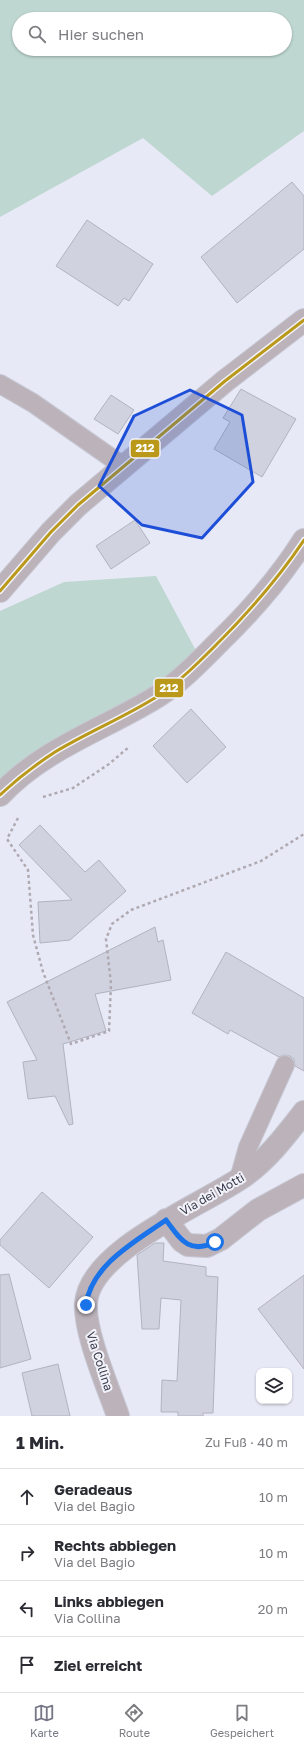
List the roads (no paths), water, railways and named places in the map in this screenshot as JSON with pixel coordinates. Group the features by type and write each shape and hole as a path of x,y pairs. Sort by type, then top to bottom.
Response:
{"street":[{"path":"0,591 51,532 123,466 225,381 304,320"},
{"path":"0,795 13,781 62,746 108,723 158,695 182,678 267,592 304,540"},
{"name":"Via dei Motti","path":"166,1220 239,1179 262,1162 304,1112"},
{"path":"166,1220 182,1241 188,1245 207,1246 221,1239 258,1210 304,1185"},
{"name":"Via Collina","path":"118,1416 89,1331 86,1305 87,1294 92,1283 126,1248 166,1220"}],"lane":[{"path":"0,384 33,403 123,466"},
{"path":"239,1179 248,1147 285,1065"}]}
